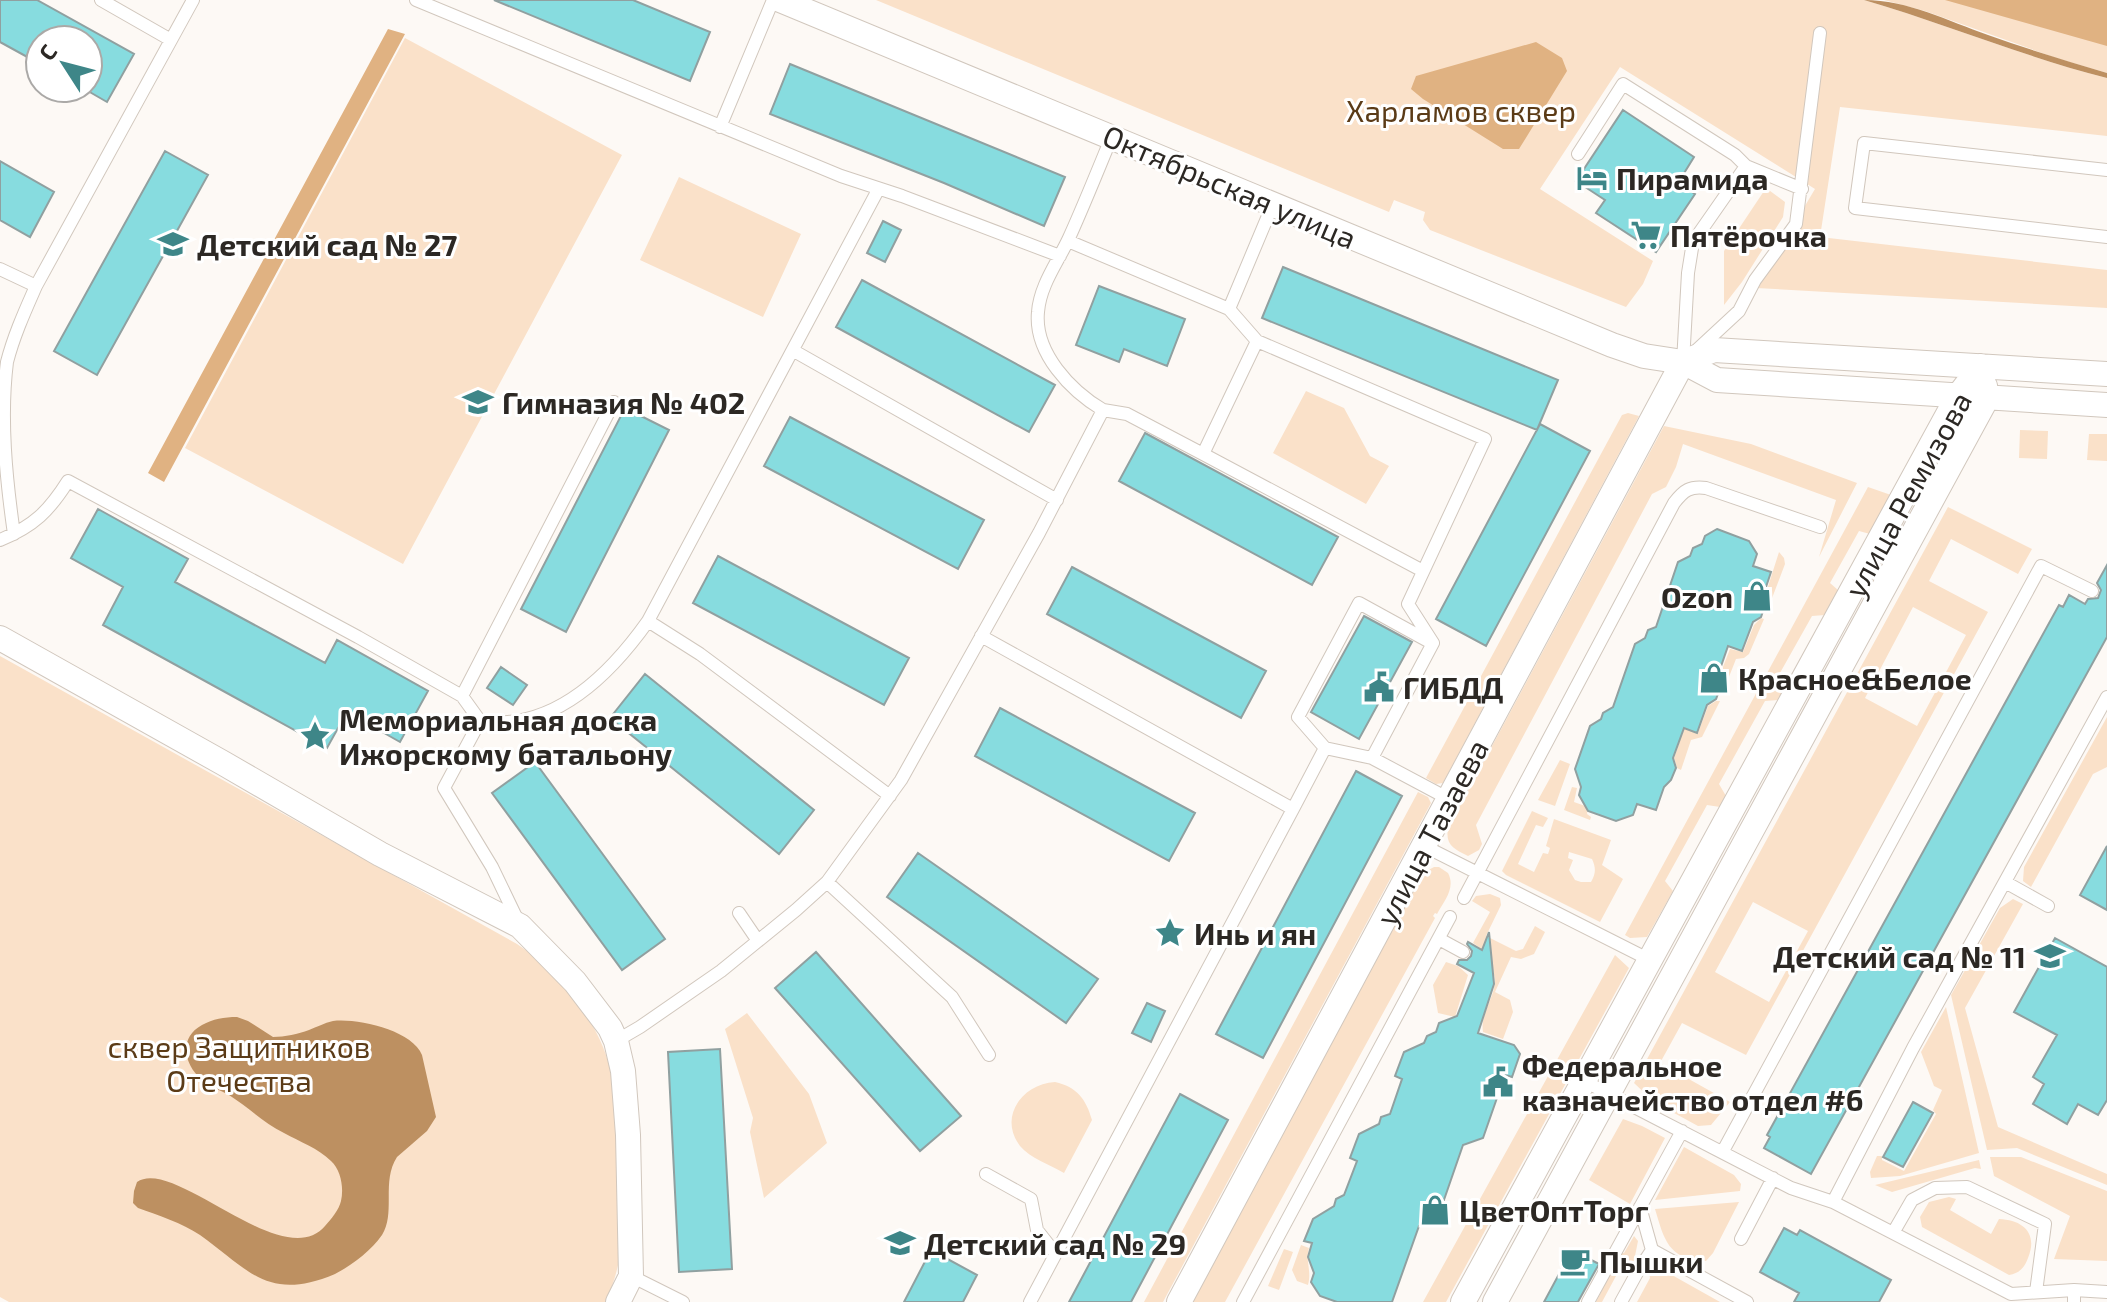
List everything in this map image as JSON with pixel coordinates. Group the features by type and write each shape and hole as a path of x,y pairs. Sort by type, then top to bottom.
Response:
{"street":[{"name":"Октябрьская улица","path":"780,0 1612,345 1644,356 1683,362 1717,380 2107,405"},
{"name":"Октябрьская улица","path":"1683,362 1714,350 2107,374"},
{"name":"улица Тазаева","path":"1179,1302 1683,362"},
{"name":"улица Ремизова","path":"1463,1302 1958,396 1981,366"},
{"name":"улица Ремизова","path":"1495,1302 1987,398 1981,366"},
{"path":"0,638 380,854 520,926 575,982 610,1028 623,1071 628,1135 631,1276 618,1302"}],"lane":[{"path":"101,0 171,40"},
{"path":"14,534 1,439 6,364 36,286 193,0"},
{"path":"416,0 841,176 1060,256"},
{"path":"720,127 773,0"},
{"path":"1683,362 1739,311 1755,280 1796,224 1820,33"},
{"path":"1578,154 1623,84 1735,155 1746,166 1802,189"},
{"path":"1112,136 1045,287 1038,311 1038,330 1045,350 1057,368 1085,399 1103,410 1127,414 1423,571"},
{"path":"2107,170 1864,143 1855,208 2107,237"},
{"path":"1683,362 1688,273 1693,242 1746,166"},
{"path":"0,540 39,519 68,481 462,696 480,721 500,724 522,722 548,713 604,675 648,621 878,190"},
{"path":"1229,309 1273,204"},
{"path":"1068,241 1229,309 1257,341 1485,439 1408,604 1433,643"},
{"path":"0,269 36,286"},
{"path":"1203,454 1257,341"},
{"path":"794,351 1057,500"},
{"path":"462,696 614,402"},
{"path":"616,1041 721,971 827,882 901,780 1057,500 1103,410"},
{"path":"1464,898 1682,492 1694,486 1706,488 1820,527"},
{"path":"1723,1151 2041,566 2092,591"},
{"path":"1433,643 1359,603 1298,717 1325,748 1372,758 1449,799"},
{"path":"648,621 700,654 890,796"},
{"path":"981,636 1293,809"},
{"path":"1372,758 1433,643"},
{"path":"1833,1202 1913,1048 2107,697"},
{"path":"480,721 444,788 492,867 520,926"},
{"path":"1030,1302 1325,748"},
{"path":"1424,846 1650,960"},
{"path":"827,882 952,997 989,1055"},
{"path":"2005,882 2048,906"},
{"path":"739,913 758,941"},
{"path":"1243,1302 1450,917"},
{"path":"1439,939 1463,952"},
{"path":"1584,1081 1791,1188 1833,1202 2011,1294 2036,1292 2074,1296 2107,1292"},
{"path":"1588,1302 1682,1131"},
{"path":"986,1174 1031,1199 1037,1230 1055,1253"},
{"path":"1741,1239 1773,1178"},
{"path":"1893,1233 1912,1200 1935,1188 1967,1187 2045,1224 2036,1292"},
{"path":"1640,1207 1652,1250 1747,1302"},
{"path":"1621,1302 1652,1250"},
{"path":"631,1276 683,1302"}],"green space":[{"name":"Харламов сквер","path":"876,0 1864,0 2107,78 2107,136 1840,107 1820,237 2107,270 2107,308 1756,288 1815,189 1620,67 1540,189 1653,261 1643,284 1626,307 1430,230 1423,220 1425,212 1394,200 1389,212"},
{"path":"1884,0 2107,0 2107,73 1925,11"},
{"path":"1945,0 2107,0 2107,46"},
{"path":"388,29 405,34 164,482 148,473"},
{"path":"405,38 622,155 403,564 185,448"},
{"path":"1536,42 1562,58 1567,71 1519,149 1503,149 1411,89 1416,76"},
{"path":"679,177 801,234 763,317 640,260"},
{"path":"1766,188 1785,202 1783,217 1724,305 1724,251"},
{"path":"1306,391 1344,408 1370,456 1389,466 1366,504 1273,453"},
{"path":"1622,415 1639,416 1443,783 1436,784 1426,778"},
{"path":"1664,426 1751,444 1857,483 1819,557 1836,500 1683,444 1666,487 1652,494 1476,825 1482,844 1479,850 1468,856 1452,846 1448,828"},
{"path":"2020,430 2048,431 2047,459 2019,458"},
{"path":"2089,434 2107,434 2107,461 2087,460"},
{"path":"1868,487 1891,495 1870,534 1859,531 1830,583 1838,590 1825,615 1812,616 1776,680 1784,689 1778,700 1765,701 1719,784 1726,796 1720,807 1707,805 1665,881 1673,891 1647,937 1630,938 1625,935"},
{"path":"1948,507 2032,549 2018,574 1951,539 1929,581 1988,612 1746,1055 1682,1023 1660,1063 1730,1102 1711,1125 1698,1126 1654,1102 1634,1083","holes":["1913,607 1966,635 1917,726 1865,698","1753,902 1808,931 1769,1002 1715,972"]},
{"path":"1779,552 1785,564 1769,606 1765,596"},
{"path":"1761,618 1764,619 1749,654 1736,659 1725,687 1721,685 1719,677 1730,649 1743,652 1754,625"},
{"name":"сквер Защитников Отечества","path":"0,656 517,944 556,976 596,1032 608,1062 615,1097 622,1236 618,1266 606,1302 9,1302 0,1297"},
{"path":"1720,701 1702,737 1691,740 1681,770 1677,768 1674,758 1684,729 1698,733 1708,706"},
{"path":"2107,717 2107,767 2093,774 2031,887 2023,881 2024,867"},
{"path":"1560,760 1570,764 1555,806 1538,800"},
{"path":"1572,787 1577,788 1574,802 1588,807 1590,820 1564,810"},
{"path":"1418,792 1428,797 1431,803 1163,1302 1144,1302"},
{"path":"1532,811 1548,818 1543,827 1536,825 1518,864 1534,872 1543,853 1548,854 1550,848 1546,846 1554,819 1611,840 1602,865 1623,879 1600,922 1502,871","holes":["1569,852 1592,859 1595,870 1591,882 1575,880 1569,870 1573,860 1568,858"]},
{"path":"1434,867 1448,873 1451,884 1448,894 1433,916 1435,918 1225,1302 1192,1302 1423,873"},
{"path":"1490,894 1500,898 1501,905 1486,936 1516,951 1523,949 1535,926 1545,932 1534,954 1521,959 1511,957 1495,992 1510,1000 1513,1012 1503,1039 1483,1032 1495,982 1494,973 1485,954 1473,943 1490,912 1472,901 1476,896"},
{"path":"2013,899 2023,904 1965,1008 1998,1127 2107,1174 2107,1185 2017,1148 1987,1150 1951,995 2000,908"},
{"path":"1615,955 1629,968 1446,1302 1423,1302"},
{"path":"1446,962 1458,966 1468,975 1455,1017 1438,1013 1433,985"},
{"path":"1946,1007 1979,1153 1900,1176 1871,1178 1870,1172 1877,1156 1882,1156 1882,1160 1904,1171 1936,1114 1933,1110 1942,1090 1934,1086 1921,1052"},
{"path":"747,1013 809,1094 827,1143 764,1198 750,1132 753,1118 725,1029"},
{"path":"1055,1082 1080,1095 1092,1120 1064,1173 1024,1150 1014,1135 1012,1124 1017,1104 1024,1095 1043,1084"},
{"path":"1623,1119 1665,1138 1630,1204 1589,1180"},
{"path":"1684,1147 1734,1175 1741,1184 1740,1191 1655,1200"},
{"path":"1990,1157 2021,1157 2107,1191 2107,1261 2054,1259 2070,1216 1994,1176"},
{"path":"1979,1160 1981,1169 1975,1168 1892,1192 1875,1185"},
{"path":"1949,1197 1956,1199 1950,1210 1991,1234 1999,1219 2015,1222 2027,1230 2031,1249 2021,1270 2009,1275 1922,1227 1920,1217 1929,1202"},
{"path":"1739,1202 1706,1261 1683,1257 1670,1246 1655,1209"},
{"path":"1634,1236 1638,1241 1628,1273 1616,1276 1602,1302 1596,1302 1621,1253"},
{"path":"1301,1245 1309,1248 1308,1285 1297,1281 1292,1270"},
{"path":"1284,1249 1293,1252 1279,1290 1268,1286"},
{"path":"1655,1269 1663,1270 1720,1302 1637,1302 1650,1278 1649,1273"}],"shaded area":[{"path":"1864,0 1928,12 2017,45 2107,73 2107,78 2046,60"},
{"path":"237,1017 273,1037 300,1033 333,1021 369,1024 396,1032 416,1046 422,1055 436,1117 427,1131 397,1157 392,1167 388,1217 382,1235 367,1252 348,1266 312,1282 293,1285 261,1278 200,1235 133,1203 137,1182 154,1178 202,1197 257,1227 283,1236 306,1237 325,1226 338,1208 342,1185 337,1169 326,1156 270,1125 205,1082 191,1067 186,1052 194,1030 214,1020"}],"building":[{"path":"0,0 37,0 80,24 24,24 24,55 0,42"},
{"path":"494,0 633,0 710,32 690,81"},
{"path":"104,37 134,54 107,102 104,100"},
{"path":"790,64 1065,177 1044,226 770,114"},
{"path":"1623,110 1694,157 1678,183 1695,194 1656,252 1596,213 1605,200 1576,181"},
{"path":"165,151 208,175 97,375 54,351"},
{"path":"0,161 54,192 30,237 0,220"},
{"path":"883,221 901,230 885,262 867,253"},
{"path":"1283,267 1558,380 1537,430 1262,318"},
{"path":"862,280 1055,385 1029,432 836,327"},
{"path":"1099,286 1185,319 1167,366 1124,349 1119,362 1076,345"},
{"path":"625,408 669,430 566,632 521,609"},
{"path":"790,417 984,520 958,569 764,466"},
{"path":"1540,424 1590,451 1486,646 1436,619"},
{"path":"1145,433 1338,537 1312,585 1119,481"},
{"path":"98,509 188,559 175,582 325,663 337,640 428,691 400,742 347,712 327,748 103,625 123,587 71,558"},
{"path":"1717,529 1749,541 1757,554 1753,566 1771,572 1763,596 1765,605 1761,617 1753,622 1742,651 1728,646 1717,678 1721,686 1716,699 1707,705 1697,733 1684,728 1673,758 1676,768 1664,787 1656,810 1637,804 1633,815 1616,821 1588,811 1579,795 1581,787 1575,769 1590,726 1613,707 1635,644 1645,638 1648,630 1656,627 1678,562 1690,556 1705,536"},
{"path":"718,556 909,658 884,705 693,603"},
{"path":"2107,565 2107,637 1811,1174 1764,1148 1770,1137 1767,1135 2059,605 2063,607 2069,595 2085,604 2088,599 2098,598 2101,590 2097,583"},
{"path":"1072,567 1266,671 1241,718 1047,614"},
{"path":"1364,616 1412,642 1359,739 1311,712"},
{"path":"501,667 527,685 513,705 487,688"},
{"path":"645,674 814,810 779,854 610,718"},
{"path":"1000,708 1195,813 1169,861 975,756"},
{"path":"535,762 665,939 622,970 492,793"},
{"path":"1356,771 1402,796 1263,1058 1216,1034"},
{"path":"2107,846 2107,910 2080,895"},
{"path":"918,853 1098,979 1066,1023 887,897"},
{"path":"1489,932 1494,984 1478,1033 1514,1045 1520,1054 1512,1077 1505,1075 1483,1138 1463,1145 1437,1220 1419,1226 1392,1302 1337,1302 1320,1296 1311,1282 1314,1273 1308,1257 1312,1243 1304,1241 1313,1219 1334,1206 1336,1199 1344,1195 1357,1161 1350,1158 1359,1134 1379,1124 1381,1117 1390,1114 1402,1079 1395,1076 1404,1052 1424,1043 1427,1036 1436,1032 1439,1023 1457,1016 1474,973 1457,964 1459,960 1467,960 1471,956 1468,942 1482,950"},
{"path":"2055,938 2107,967 2107,1100 2098,1115 2078,1104 2067,1124 2033,1104 2044,1084 2033,1077 2057,1035 2014,1012"},
{"path":"816,952 961,1116 920,1151 775,988"},
{"path":"1147,1003 1165,1011 1151,1042 1132,1033"},
{"path":"720,1049 732,1269 679,1272 668,1052"},
{"path":"1180,1094 1228,1120 1131,1302 1069,1302"},
{"path":"1913,1102 1933,1113 1903,1167 1883,1157"},
{"path":"1784,1228 1797,1235 1800,1230 1891,1280 1879,1302 1794,1302 1799,1293 1760,1272"},
{"path":"931,1250 977,1275 963,1302 904,1302"},
{"path":"1572,1250 1599,1264 1578,1302 1544,1302"}],"place":[{"name":"Пирамида","path":"1592,178"},
{"name":"Пятёрочка","path":"1646,235"},
{"name":"Детский сад № 27","path":"173,244"},
{"name":"Гимназия № 402","path":"478,402"},
{"name":"Ozon","path":"1757,596"},
{"name":"Красное&Белое","path":"1714,678"},
{"name":"ГИБДД","path":"1379,687"},
{"name":"Мемориальная доска Ижорскому батальону","path":"315,736"},
{"name":"Инь и ян","path":"1170,933"},
{"name":"Детский сад № 11","path":"2050,956"},
{"name":"Федеральное казначейство отдел #6","path":"1498,1082"},
{"name":"ЦветОптТорг","path":"1435,1210"},
{"name":"Детский сад № 29","path":"900,1243"},
{"name":"Пышки","path":"1575,1261"}]}
